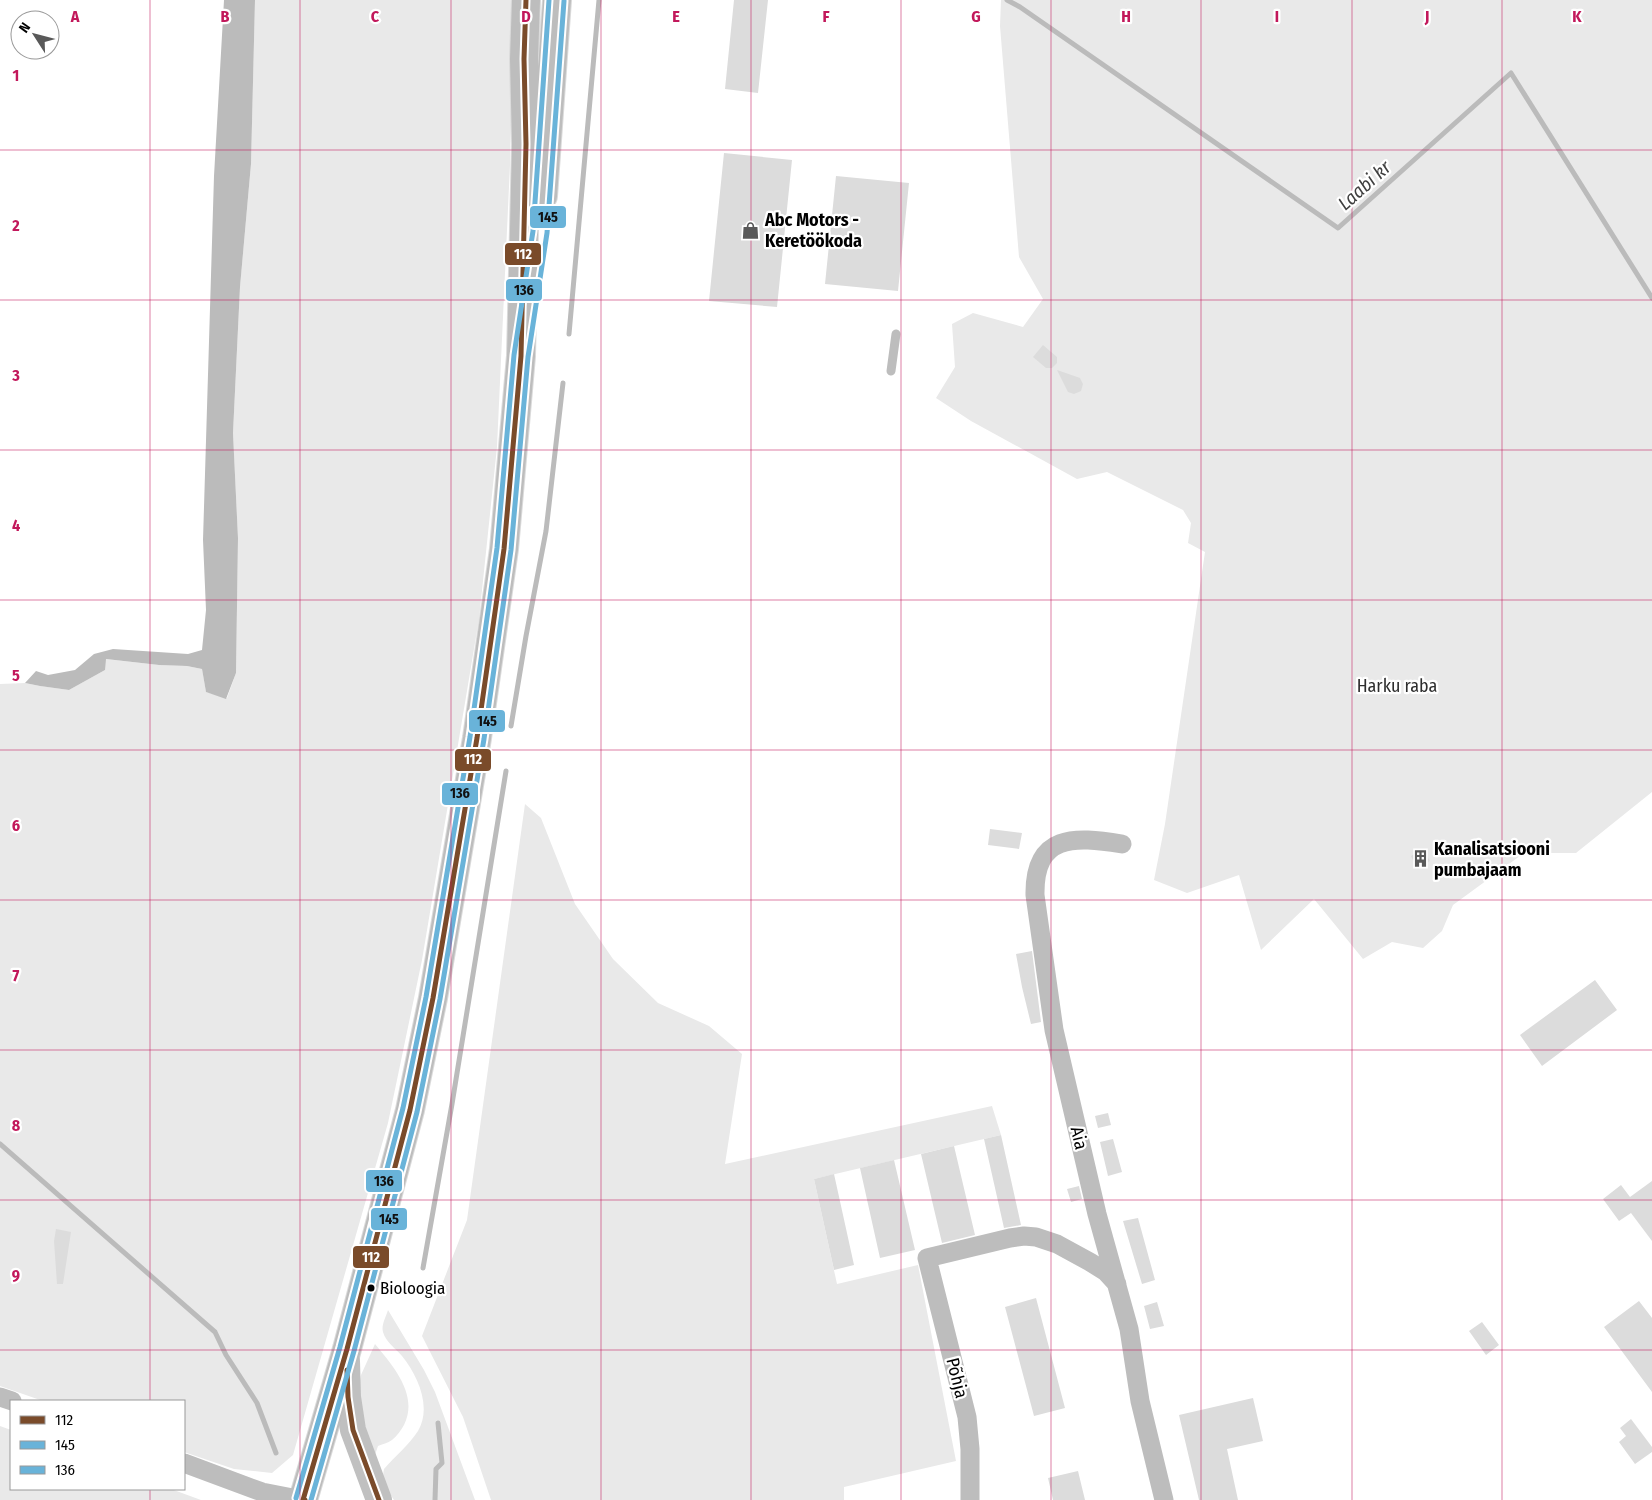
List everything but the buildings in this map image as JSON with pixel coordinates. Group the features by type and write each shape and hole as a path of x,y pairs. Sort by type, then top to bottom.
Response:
{"main road":[{"path":"303,1500 347,1349 410,1110 433,998 477,738 504,548 521,356 526,180 524,59 526,0"},
{"path":"521,356 540,232 557,0"}],"street":[{"name":"Aia","path":"1122,844 1078,839 1062,842 1051,848 1041,860 1035,882 1035,896 1054,1030 1097,1214 1129,1329 1140,1401 1164,1500"},
{"name":"Põhja","path":"970,1500 970,1449 966,1417 927,1258 1010,1238 1036,1237 1057,1244 1090,1262 1106,1272 1117,1284"},
{"path":"347,1349 348,1397 353,1430 379,1500"},
{"path":"185,1463 262,1492 303,1500"}],"lane":[{"path":"891,371 896,334"}],"green space":[{"path":"255,0 514,0 510,165 497,447 479,619 422,960 388,1123 293,1455 272,1473 234,1469 185,1452 185,1400 40,1400 0,1386 0,684 25,683 69,690 105,670 105,659 202,669 206,692 227,698 236,673 238,538 233,433 240,287 251,164"},
{"name":"Harku raba","path":"1001,0 1652,0 1652,792 1576,853 1524,853 1453,905 1442,931 1423,948 1392,942 1363,959 1314,899 1261,950 1239,875 1187,893 1154,880 1165,824 1205,552 1188,543 1191,523 1183,510 1107,472 1077,479 971,421 936,398 955,367 952,324 973,313 1023,327 1043,299 1019,257 1000,26"},
{"path":"525,804 541,818 575,904 613,959 658,1003 709,1026 742,1054 725,1164 992,1106 1001,1135 814,1179 837,1284 918,1265 956,1461 844,1487 844,1500 491,1500 463,1417 422,1336 467,1220"},
{"path":"388,1310 435,1392 475,1500 394,1500 385,1485 383,1478 384,1469 418,1431 424,1412 418,1382 408,1364 384,1335 383,1327"},
{"path":"375,1344 402,1381 408,1403 408,1414 403,1427 397,1435 389,1442 378,1446 374,1458 357,1397 361,1375"},
{"path":"0,1426 10,1430 10,1490 174,1490 201,1500 0,1500"}],"shaded area":[{"path":"224,0 255,0 251,164 240,287 233,433 238,538 236,673 226,699 206,692 202,669 106,659 105,670 69,690 25,683 36,671 48,675 75,670 94,654 113,649 188,654 202,650 206,610 203,540 214,176"}],"waterway":[{"path":"569,334 599,0"},
{"name":"Laabi kr","path":"1007,0 1020,7 1338,228 1511,73 1652,298"},
{"path":"511,726 546,531 563,383"},
{"path":"423,1268 452,1104 506,771"},
{"path":"0,1144 215,1332 226,1355 257,1403 276,1453"},
{"path":"435,1500 436,1469 442,1463 438,1423"}],"transit line":[{"name":"112","path":"305,1500 303,1500 347,1349 410,1110 433,998 477,738 504,549 521,356 526,144 524,59 526,0"},
{"name":"136","path":"296,1498 340,1347 403,1108 426,997 470,737 497,548 514,355 533,231 549,0"},
{"name":"145","path":"311,1500 354,1351 417,1112 440,999 484,739 511,550 528,357 547,233 564,1"},
{"name":"112","path":"347,1370 348,1397 353,1430 379,1500"}],"place":[{"name":"Abc Motors - Keretöökoda","path":"751,230"},
{"name":"Kanalisatsiooni pumbajaam","path":"1420,859"},
{"name":"Bioloogia","path":"371,1288"}]}
